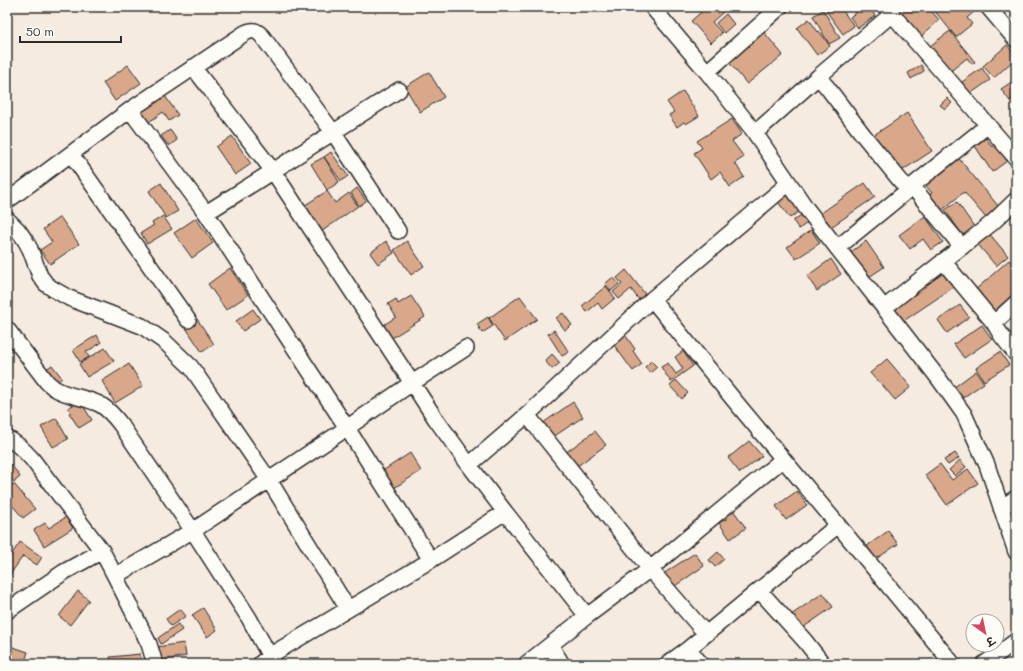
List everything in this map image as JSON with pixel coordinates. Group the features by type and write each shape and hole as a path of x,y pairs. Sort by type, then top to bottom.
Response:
{"street":[{"path":"707,72 780,7"},
{"path":"988,7 1016,40"},
{"path":"659,9 755,133 806,208 939,379 964,414 987,465 1016,552"},
{"path":"755,133 818,77 889,10 1016,158"},
{"path":"7,201 130,110 245,33 250,30 254,30 262,36 333,132 398,231"},
{"path":"193,67 273,171 435,418 505,512 587,616"},
{"path":"818,77 864,136 962,247"},
{"path":"206,213 399,90"},
{"path":"130,110 206,213 347,428 431,560"},
{"path":"837,248 988,125"},
{"path":"71,154 188,320"},
{"path":"469,465 527,415 652,299 789,183"},
{"path":"884,308 962,247 1016,200"},
{"path":"7,219 25,240 40,276 46,284 69,298 142,326 165,342 191,367 269,480 348,609"},
{"path":"943,261 994,322 1001,335 1016,354"},
{"path":"652,299 953,664"},
{"path":"994,322 1016,303"},
{"path":"7,329 47,382 54,388 91,400 102,406 112,414 121,425 193,531 249,618 268,661 348,609 431,560 505,512"},
{"path":"115,576 193,531 466,348"},
{"path":"527,415 650,569 706,634"},
{"path":"7,438 14,441 32,459 102,551 149,644 155,664"},
{"path":"526,664 650,569 783,459"},
{"path":"1001,508 1016,498"},
{"path":"667,664 688,649 838,525"},
{"path":"7,611 64,572 102,551"},
{"path":"759,590 823,664"},
{"path":"984,664 1016,641"},
{"path":"550,645 562,664"},
{"path":"688,649 701,664"}],"building":[{"path":"707,7 719,7 723,12 712,22 722,33 711,43 691,21"},
{"path":"840,7 854,26 843,34 824,8"},
{"path":"855,7 869,7 875,16 858,28 850,17 858,11"},
{"path":"890,7 928,7 939,20 918,39"},
{"path":"935,7 954,7 955,9 957,7 973,7 976,10 967,18 972,24 956,37 933,9"},
{"path":"823,10 840,38 829,44 813,16"},
{"path":"726,14 734,24 724,33 716,23"},
{"path":"809,19 830,46 817,55 797,28"},
{"path":"763,31 783,55 747,84 727,60"},
{"path":"950,31 975,62 972,64 967,58 948,73 926,49"},
{"path":"1007,45 1016,58 994,78 983,66"},
{"path":"128,65 141,83 115,101 103,83"},
{"path":"921,65 924,71 911,79 908,73"},
{"path":"982,68 990,80 970,94 962,82"},
{"path":"429,72 444,97 420,112 405,87"},
{"path":"1016,79 1016,96 1010,101 1001,89"},
{"path":"683,91 699,116 686,124 684,122 677,127 669,115 674,112 667,102"},
{"path":"163,93 178,115 169,121 163,112 149,122 140,109"},
{"path":"947,98 952,103 945,109 940,105"},
{"path":"907,113 932,151 900,172 874,135"},
{"path":"732,119 742,134 732,141 744,157 735,163 744,177 730,187 720,172 711,179 694,153 702,148 697,141"},
{"path":"170,130 177,140 169,146 161,136"},
{"path":"232,136 251,164 235,175 216,147"},
{"path":"986,138 992,147 995,144 1007,161 992,172 975,146"},
{"path":"331,152 348,176 341,181 324,157"},
{"path":"956,155 999,207 986,218 964,192 941,211 928,196 932,193 925,185 949,167 946,164"},
{"path":"324,157 339,182 327,190 311,164"},
{"path":"161,183 178,211 166,218 149,191"},
{"path":"865,183 875,197 828,229 818,215"},
{"path":"357,188 366,201 359,206 351,193"},
{"path":"327,191 335,203 349,193 358,206 318,234 302,207"},
{"path":"789,194 801,210 790,218 778,202"},
{"path":"957,202 975,228 964,237 945,210"},
{"path":"801,215 807,223 799,229 793,221"},
{"path":"163,216 172,229 147,244 141,233 154,225 152,223"},
{"path":"925,216 943,242 931,250 923,239 910,249 899,235"},
{"path":"60,217 79,244 50,264 40,250 52,242 43,229"},
{"path":"196,218 213,243 192,258 174,233"},
{"path":"811,230 820,243 796,259 787,247"},
{"path":"988,232 1008,256 996,266 976,242"},
{"path":"386,241 394,253 378,264 370,253"},
{"path":"407,241 424,266 411,275 394,250"},
{"path":"866,241 884,267 866,279 848,254"},
{"path":"831,259 841,274 817,291 807,276"},
{"path":"1009,260 1016,268 1016,296 995,315 974,291"},
{"path":"230,268 248,295 226,310 208,284"},
{"path":"626,270 649,299 642,304 631,289 619,299 613,292 622,284 617,278"},
{"path":"944,273 954,287 902,322 892,307"},
{"path":"613,277 619,284 611,291 605,284"},
{"path":"606,286 615,298 602,309 598,303 587,312 582,306"},
{"path":"411,296 425,317 387,341 379,328 396,317 388,304 396,299 398,304"},
{"path":"520,296 537,319 505,341 489,318"},
{"path":"960,305 969,317 947,333 938,320"},
{"path":"253,309 260,319 243,331 236,321"},
{"path":"563,313 572,325 565,330 556,318"},
{"path":"488,317 493,326 482,333 477,324"},
{"path":"197,319 214,344 202,352 186,328"},
{"path":"982,325 992,339 964,358 954,344"},
{"path":"554,330 569,352 562,356 548,334"},
{"path":"623,332 635,349 633,351 642,364 633,371 611,341"},
{"path":"97,335 101,343 86,352 89,357 80,362 73,350"},
{"path":"105,348 114,361 87,377 79,364"},
{"path":"683,351 693,366 671,382 661,367 668,363 676,374 683,369 675,357"},
{"path":"1000,352 1009,365 984,381 976,368"},
{"path":"552,354 560,363 552,369 545,361"},
{"path":"887,359 911,387 895,400 870,373"},
{"path":"651,361 657,367 650,373 645,367"},
{"path":"129,364 143,386 115,403 102,381"},
{"path":"52,365 62,378 55,383 45,370"},
{"path":"976,371 984,383 961,399 953,388"},
{"path":"676,380 688,393 682,399 670,386"},
{"path":"80,401 92,420 79,428 69,413 71,412 68,408"},
{"path":"573,402 583,417 553,437 543,423"},
{"path":"56,418 68,439 53,447 41,427"},
{"path":"595,431 606,445 576,467 565,453"},
{"path":"749,441 762,456 740,473 728,458"},
{"path":"410,453 421,471 389,491 378,474"},
{"path":"955,453 959,458 948,465 944,460"},
{"path":"960,460 966,467 955,476 949,470"},
{"path":"11,464 20,477 14,482 7,473 7,467"},
{"path":"940,464 952,480 968,469 978,483 947,505 925,475"},
{"path":"7,477 12,484 7,487"},
{"path":"14,484 35,509 23,518 7,499 7,490"},
{"path":"797,491 807,505 786,520 776,506"},
{"path":"733,510 746,528 730,539 719,523 728,518 726,515"},
{"path":"66,517 73,528 44,546 34,530 45,523 49,528"},
{"path":"888,531 898,544 876,559 867,546"},
{"path":"20,542 42,557 37,565 23,556 7,579 7,561"},
{"path":"718,552 724,559 715,567 709,560"},
{"path":"695,553 704,566 672,588 663,574"},
{"path":"78,591 89,600 70,625 59,616"},
{"path":"823,593 833,607 801,629 791,615"},
{"path":"203,608 217,630 207,637 192,615"},
{"path":"180,609 186,616 171,626 166,619"},
{"path":"178,624 182,630 161,644 158,638"},
{"path":"184,643 186,656 158,661 156,647"},
{"path":"7,645 28,652 24,664 7,664"},
{"path":"140,654 141,664 111,664 110,657"},
{"path":"795,657 800,664 787,664"}]}
